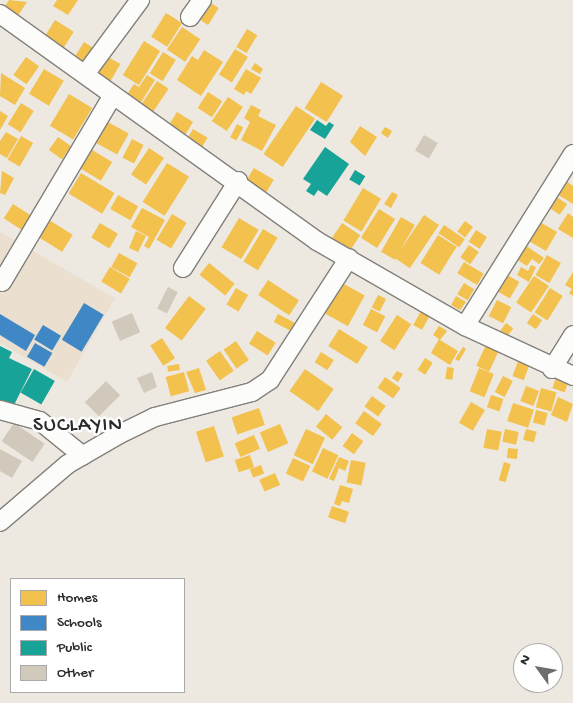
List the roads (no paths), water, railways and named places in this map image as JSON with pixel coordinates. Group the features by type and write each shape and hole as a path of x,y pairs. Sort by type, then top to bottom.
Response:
{"street":[{"path":"86,73 140,0"},
{"path":"190,17 202,0"},
{"path":"0,14 238,181 317,241 465,326 552,369 573,376"},
{"path":"2,282 113,95"},
{"path":"465,326 573,154"},
{"path":"183,268 238,181"},
{"path":"0,522 83,456 155,417 252,392 270,380 349,258"},
{"path":"552,369 573,336"},
{"path":"0,410 40,421 83,456"}],"district":[{"name":"SUCLAYIN","path":"78,427"}]}
